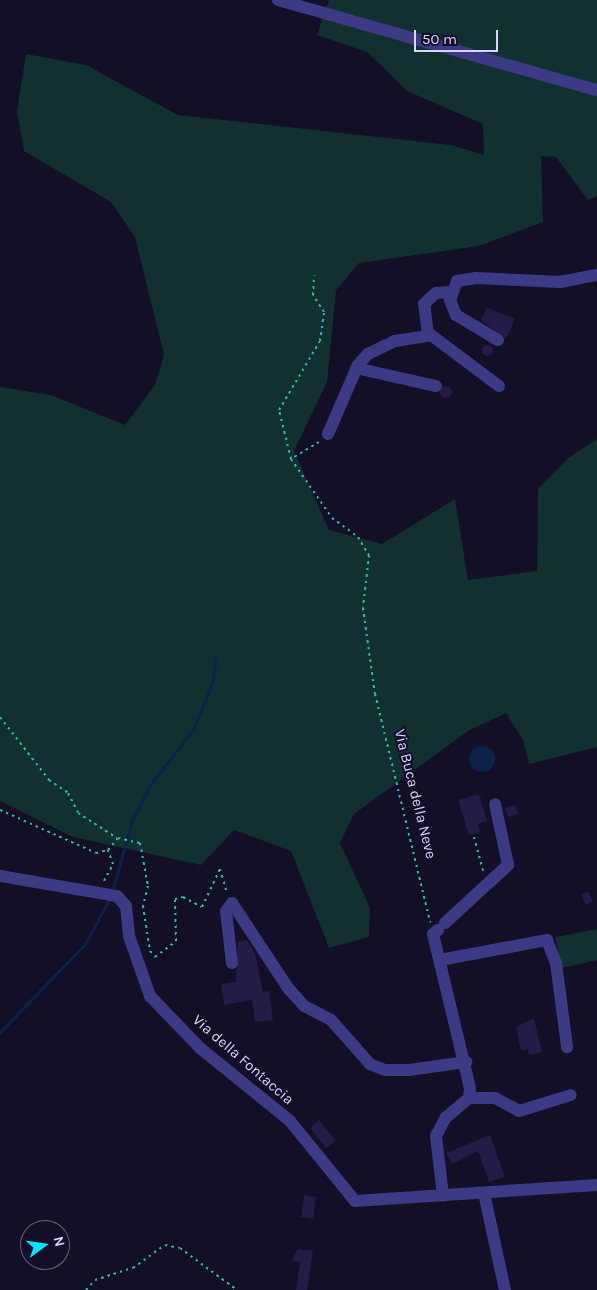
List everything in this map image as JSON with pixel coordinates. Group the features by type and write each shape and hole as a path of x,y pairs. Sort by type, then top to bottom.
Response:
{"street":[{"path":"278,0 597,90"},
{"path":"498,340 459,319 451,292 457,281 468,278 548,282 597,275"},
{"path":"451,292 436,293 424,304 428,335 499,386"},
{"path":"328,434 356,368 380,347 428,335"},
{"path":"356,368 436,386"},
{"path":"469,1098 466,1062 440,960 439,929 487,885 509,860 495,804"},
{"path":"0,876 110,894"},
{"name":"Via della Fontaccia","path":"110,894 126,906 129,936 150,996 200,1048 290,1121 355,1202 597,1185"},
{"path":"232,963 226,910 230,905 239,907 288,988 304,1006 331,1020 370,1064 385,1070 409,1070 466,1062"},
{"path":"440,960 547,940 556,963 567,1047"},
{"path":"443,1196 436,1136 446,1117 469,1098 495,1098 519,1111 571,1095"},
{"path":"484,1193 505,1290"}],"path":[{"path":"314,275 313,295 324,312 320,341 280,410 291,459 328,434"},
{"name":"Via Buca della Neve","path":"291,459 332,518 358,537 369,555 363,608 375,694 439,929"},
{"path":"0,717 49,780 68,793 78,813 118,840 137,840 142,846 148,886 142,906 150,951 156,958 176,941 176,897 202,907 221,869 230,905"},
{"path":"0,810 87,850 108,850 118,840"},
{"path":"474,837 487,885"},
{"path":"108,850 112,864 104,872 110,894"},
{"path":"86,1290 96,1280 133,1268 165,1245 180,1248 236,1290"}],"green space":[{"path":"329,0 597,0 597,196 588,200 556,157 541,156 543,222 479,246 359,263 336,290 327,382 294,451 329,530 382,544 455,499 468,580 537,571 538,489 568,458 597,439 597,747 529,764 523,740 506,713 468,731 354,814 340,843 370,908 369,937 329,948 291,851 234,830 201,865 73,837 0,801 0,387 51,395 125,425 155,385 164,355 135,237 111,202 24,151 17,111 26,54 86,65 178,115 451,145 484,155 483,124 407,91 367,52 317,35"},
{"path":"597,929 597,960 562,968 555,937"}],"water":[{"path":"482,746 491,750 495,759 491,768 482,772 473,768 469,759 473,750"}],"building":[{"path":"487,308 515,319 506,339 481,320"},
{"path":"485,345 489,345 492,350 491,354 485,355 482,352 482,348"},
{"path":"444,386 448,386 452,392 448,398 444,398 440,394 440,390"},
{"path":"479,794 487,821 478,824 480,832 469,835 458,800"},
{"path":"515,805 518,814 508,817 505,808"},
{"path":"588,891 593,901 586,905 581,895"},
{"path":"247,940 255,953 263,992 269,991 273,1020 255,1022 252,1000 224,1005 221,984 236,982 238,942"},
{"path":"534,1018 542,1052 529,1055 528,1049 521,1051 516,1027"},
{"path":"319,1120 336,1141 326,1148 310,1128"},
{"path":"490,1135 505,1177 489,1182 478,1151 452,1164 446,1153"},
{"path":"304,1195 316,1197 313,1219 301,1217"},
{"path":"298,1249 313,1251 307,1290 296,1290 300,1262 291,1261"}],"waterway":[{"path":"112,892 132,820 151,784 194,728 213,681 215,658"},
{"path":"0,1032 85,944 110,898"}]}
